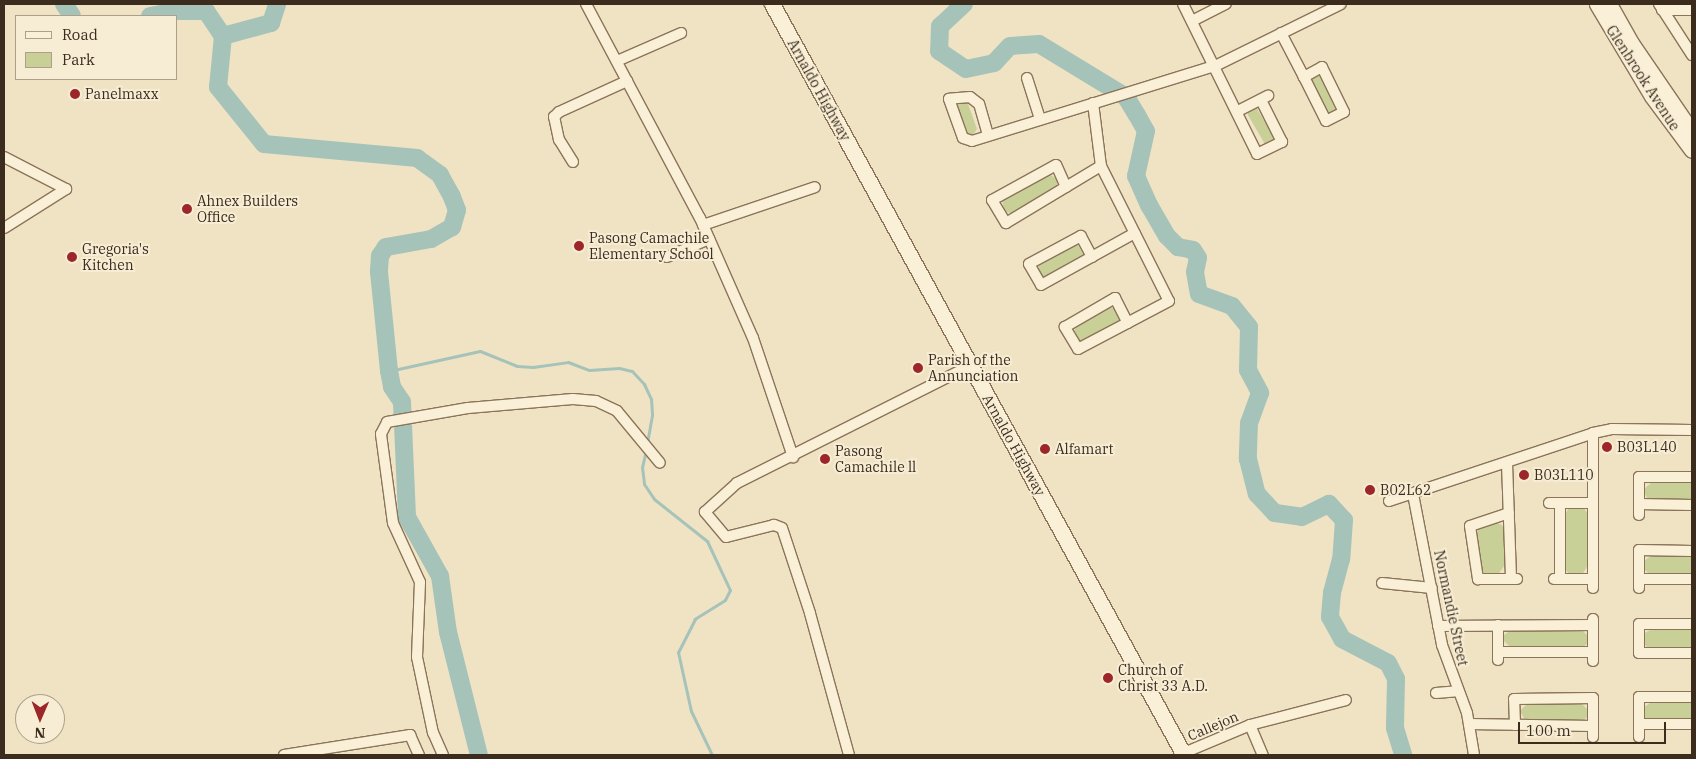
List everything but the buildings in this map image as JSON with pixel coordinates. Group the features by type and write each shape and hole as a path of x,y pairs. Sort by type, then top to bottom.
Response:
{"main road":[{"name":"Arnaldo Highway","path":"772,4 1182,755"},
{"name":"Glenbrook Avenue","path":"1597,4 1652,96 1692,150"},
{"name":"Glenbrook Avenue","path":"1609,4 1646,66 1692,132"}],"street":[{"path":"586,4 703,225 754,338 793,457"},
{"path":"1183,4 1238,111 1257,154 1282,142 1264,98 1238,111"},
{"path":"1192,21 1226,4"},
{"path":"988,135 980,104 970,97 948,99 963,138 972,141 1215,66 1341,4"},
{"path":"1660,7 1692,10"},
{"path":"1660,7 1691,52"},
{"path":"617,61 681,33"},
{"path":"1281,33 1326,121 1344,112 1322,67 1304,77"},
{"path":"1027,78 1040,119"},
{"path":"572,162 559,140 554,117 559,112 627,81"},
{"path":"1093,103 1101,166 1169,301 1078,349 1065,327 1115,298 1128,322"},
{"path":"4,157 66,189 4,228"},
{"path":"1066,187 1056,165 992,200 1006,223 1066,187 1101,166"},
{"path":"703,225 815,187"},
{"path":"1092,257 1080,236 1029,264 1041,285 1092,257 1135,233"},
{"path":"667,257 709,239"},
{"path":"849,755 810,613 782,528 774,524 726,537 705,515 707,508 737,483 793,457 970,366"},
{"path":"443,755 433,733 417,657 420,582 393,523 382,434 387,422 428,413 573,399 596,401 617,410 660,464"},
{"path":"1389,501 1508,463 1593,433 1612,429 1692,430"},
{"path":"1593,433 1593,503 1593,583 1557,579 1555,503 1593,503"},
{"path":"1508,463 1509,512 1514,579 1478,579 1470,526 1509,512"},
{"path":"1692,477 1639,477 1639,509 1692,504"},
{"name":"Normandie Street","path":"1413,494 1438,626 1469,724 1474,755"},
{"path":"1692,551 1639,550 1639,584 1692,579"},
{"path":"1382,583 1432,588"},
{"path":"1438,626 1593,621 1593,656 1498,656 1498,625"},
{"path":"1692,624 1639,624 1639,652 1692,653"},
{"path":"1436,693 1457,691"},
{"path":"1639,737 1639,697 1692,697"},
{"path":"1515,725 1514,699 1593,698 1593,737"},
{"path":"1250,725 1346,700"},
{"path":"1469,724 1593,726"},
{"path":"1639,724 1692,724"},
{"name":"Callejon","path":"1182,755 1250,725 1263,755"},
{"path":"284,755 410,735 419,755"}],"green space":[{"path":"1316,75 1321,77 1336,111 1327,113 1310,81"},
{"path":"967,101 977,129 973,135 967,134 956,105"},
{"path":"1256,107 1274,138 1273,142 1266,146 1248,115 1248,111"},
{"path":"1049,174 1057,179 1057,189 1013,214 1004,211 1002,199"},
{"path":"1076,242 1085,257 1046,278 1040,275 1038,263"},
{"path":"1109,308 1115,308 1120,322 1082,342 1076,339 1073,333 1077,325"},
{"path":"1651,483 1692,483 1692,501 1648,500 1643,490"},
{"path":"1570,506 1582,506 1589,515 1588,565 1582,575 1569,574 1564,568 1564,516"},
{"path":"1494,522 1502,525 1505,532 1504,566 1497,576 1485,575 1480,569 1476,534 1479,527"},
{"path":"1651,556 1692,556 1692,574 1648,573 1644,569 1644,561"},
{"path":"1511,630 1582,630 1588,636 1589,642 1582,648 1511,648 1503,640 1504,635"},
{"path":"1650,630 1692,630 1692,648 1647,647 1643,643 1643,634"},
{"path":"1528,703 1582,704 1588,710 1588,716 1582,722 1525,720 1520,711"},
{"path":"1650,703 1692,703 1692,721 1647,720 1643,716 1644,707"}],"waterway":[{"path":"64,4 71,15"},
{"path":"223,36 271,23 277,4"},
{"path":"964,4 940,26 939,51 966,69 994,63 1010,46 1039,44 1126,97 1137,115 1146,131 1136,176 1149,205 1167,236 1178,247 1193,250 1198,258 1195,272 1199,294 1232,306 1249,327 1248,370 1260,393 1249,423 1248,459 1257,494 1275,513 1302,517 1329,504 1344,520 1341,559 1332,593 1330,617 1342,639 1388,663 1396,679 1395,728 1403,755"},
{"path":"155,15 175,11 206,11 223,36 218,87 264,144 417,158 440,175 452,197 457,210 452,227 431,239 386,247 380,256 379,272 389,371 392,387 402,402 407,517 440,576 448,632 479,755"},
{"path":"389,371 480,351 517,366 533,367 568,362 589,370 619,368 632,371 644,384 651,399 652,415 647,443"},
{"path":"646,450 642,467 644,484 654,499 707,541 730,590 725,600 695,619 678,652 691,711 712,755"}],"place":[{"name":"Panelmaxx","path":"75,94"},
{"name":"Ahnex Builders Office","path":"187,209"},
{"name":"Pasong Camachile Elementary School","path":"579,246"},
{"name":"Gregoria's Kitchen","path":"72,257"},
{"name":"Parish of the Annunciation","path":"918,368"},
{"name":"B03L140","path":"1607,447"},
{"name":"Alfamart","path":"1045,449"},
{"name":"Pasong Camachile ll","path":"825,459"},
{"name":"B03L110","path":"1524,475"},
{"name":"B02L62","path":"1370,490"},
{"name":"Church of Christ 33 A.D.","path":"1108,678"}]}
